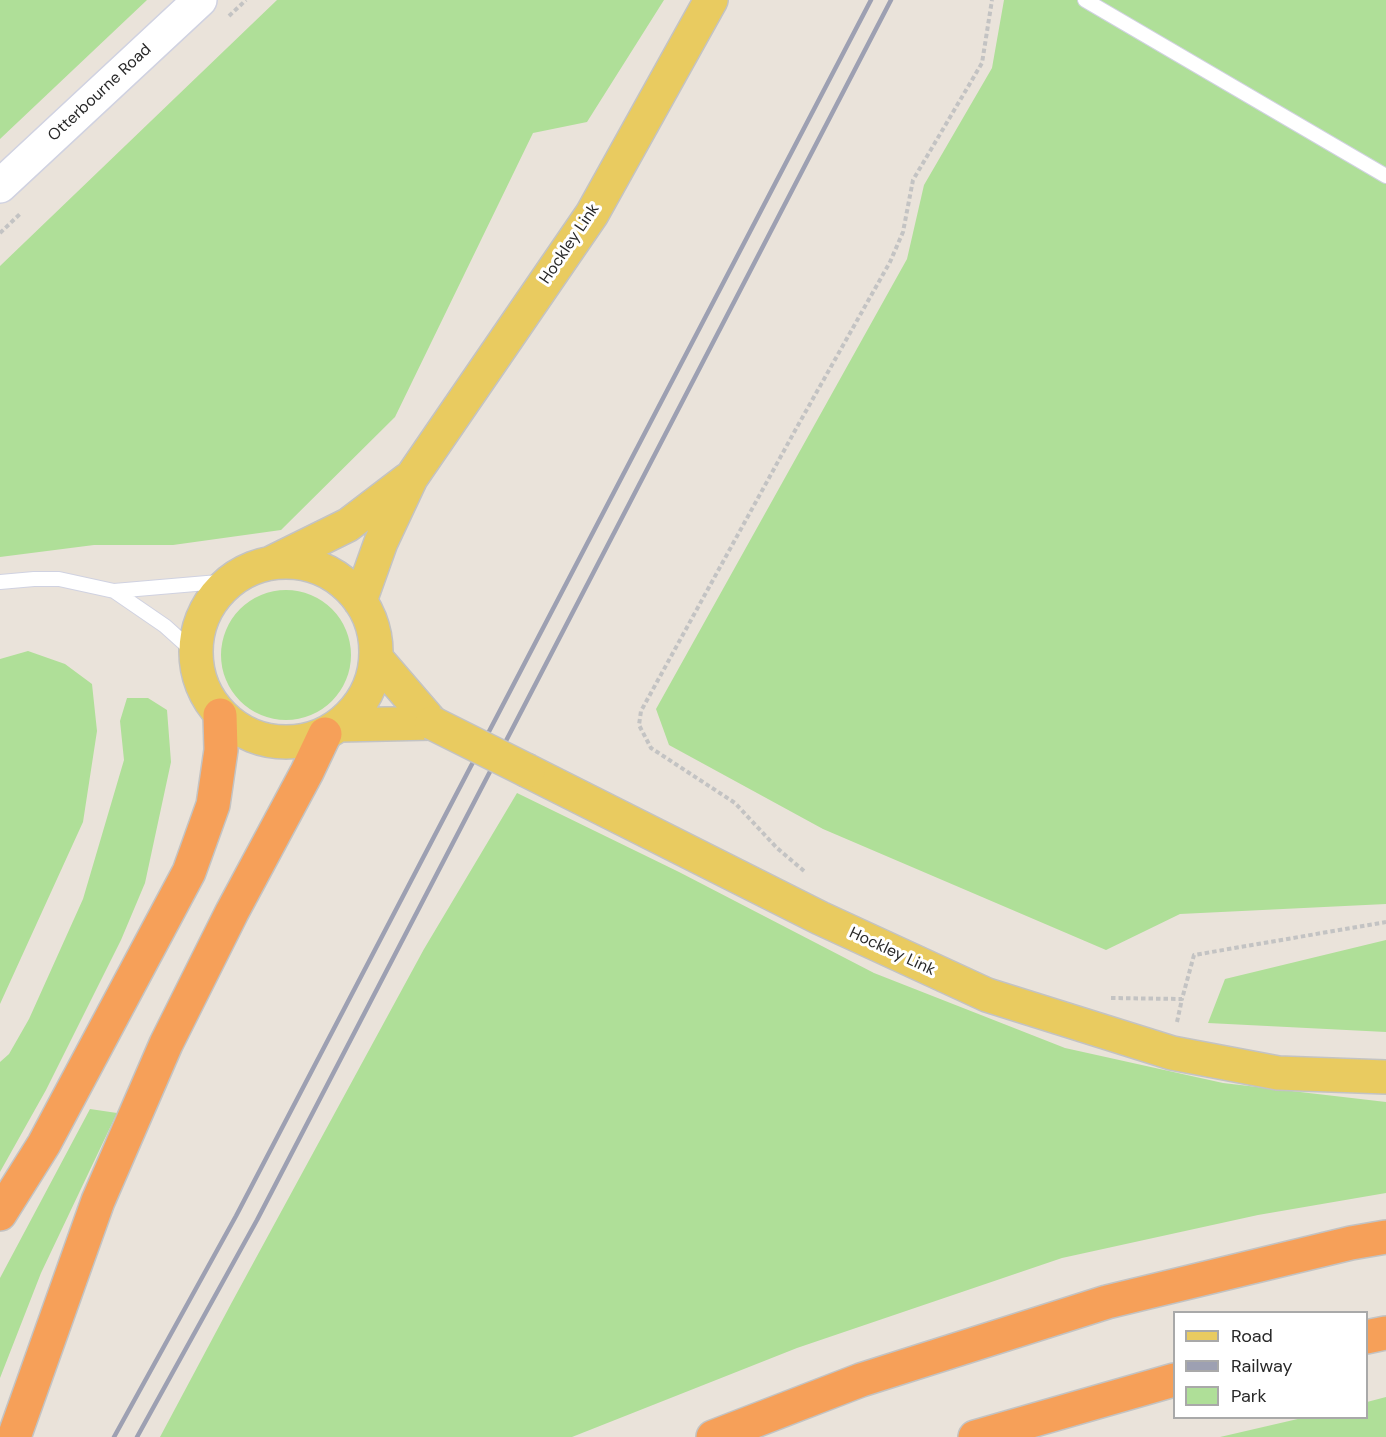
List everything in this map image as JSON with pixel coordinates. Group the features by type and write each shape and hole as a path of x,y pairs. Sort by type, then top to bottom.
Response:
{"highway":[{"path":"0,1214 44,1144 189,872 213,805 221,750 220,714"},
{"path":"14,1437 98,1201 166,1044 306,772 333,730"},
{"path":"713,1437 861,1380 1107,1302 1351,1243 1386,1237"},
{"path":"1368,1337 1386,1333"},
{"path":"975,1437 1173,1380"}],"main road":[{"name":"Hockley Link","path":"360,601 381,542 411,478 592,214 711,0"},
{"name":"Hockley Link","path":"271,563 348,525 411,478"},
{"path":"271,563 296,563 321,569 343,582 360,601 375,638 376,658 371,684 358,707 333,730 303,741 281,742 258,738 238,729 220,714 207,696 198,676 195,653 197,633 204,613 215,596 230,581 256,567 271,563"},
{"name":"Hockley Link","path":"376,658 432,723 820,918 987,996 1172,1053 1278,1073 1386,1077"},
{"name":"Hockley Link","path":"333,730 432,723"}],"street":[{"name":"Otterbourne Road","path":"0,186 200,0"}],"lane":[{"path":"1085,0 1386,176"},
{"path":"0,582 59,579 114,591 230,581"},
{"path":"114,591 165,626 195,653"}],"path":[{"path":"809,875 777,848 735,803 651,748 639,725 641,711 796,427 890,262 903,232 913,180 982,63 992,0"},
{"path":"1102,995 1113,998 1182,999 1194,955 1386,922"}],"green space":[{"path":"0,0 147,0 0,139"},
{"path":"277,0 664,0 587,122 533,133 395,417 281,530 173,545 94,545 0,557 0,266"},
{"path":"1004,0 1386,0 1386,904 1180,914 1106,950 823,829 669,745 656,709 907,259 924,185 992,68"},
{"path":"286,590 311,595 332,609 346,630 351,655 346,680 332,701 311,715 286,720 261,715 240,701 226,680 221,655 226,630 240,609 261,595"},
{"path":"28,651 65,664 92,684 97,731 83,822 0,1004 0,659"},
{"path":"127,698 148,698 167,710 171,762 145,883 121,940 46,1090 0,1172 0,1062 9,1054 29,1019 83,899 124,760 120,721"},
{"path":"517,793 679,872 874,973 1065,1048 1223,1083 1386,1102 1386,1193 1258,1215 1062,1258 797,1348 572,1437 160,1437 424,949"},
{"path":"1386,940 1386,1032 1208,1023 1225,979"},
{"path":"90,1109 117,1113 41,1273 0,1378 0,1278"},
{"path":"1386,1397 1386,1437 1220,1437 1298,1419 1368,1419 1368,1402"}],"railway":[{"path":"114,1437 236,1216 871,0"},
{"path":"137,1437 257,1220 891,0"}]}
